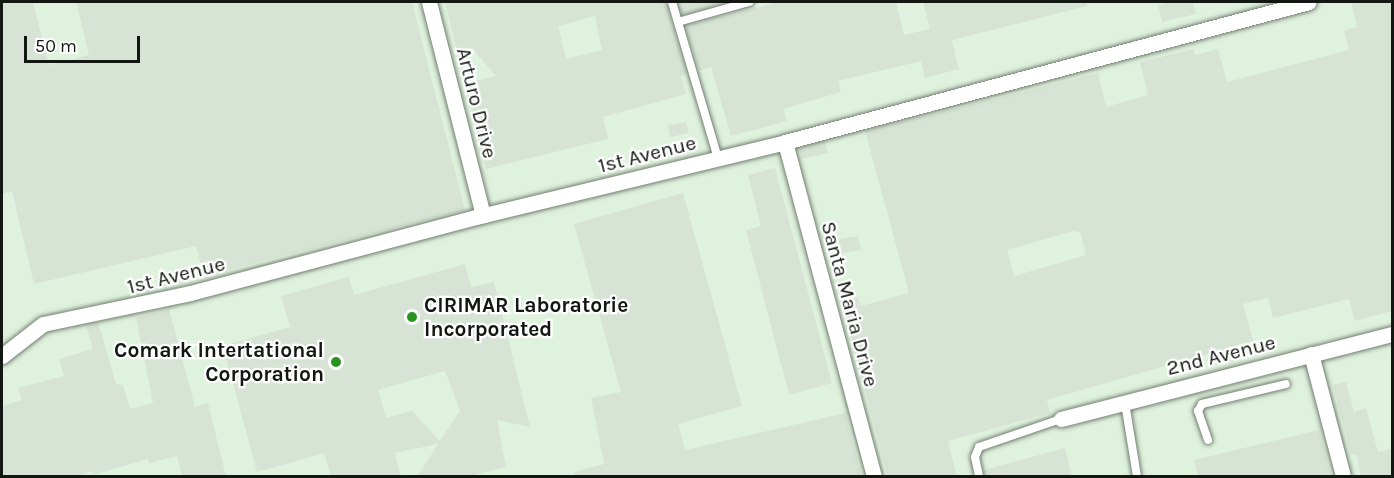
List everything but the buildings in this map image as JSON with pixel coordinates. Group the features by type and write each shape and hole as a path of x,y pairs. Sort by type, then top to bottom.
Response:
{"street":[{"name":"Arturo Drive","path":"429,2 483,215"},
{"name":"1st Avenue","path":"2,356 44,324 180,296 483,215 785,142 1309,2"},
{"name":"Santa Maria Drive","path":"785,142 874,477"},
{"name":"2nd Avenue","path":"1061,419 1392,334"},
{"path":"1311,354 1343,477"}],"lane":[{"path":"672,2 718,158"},
{"path":"678,22 749,2"},
{"path":"1208,440 1198,411 1202,404 1286,384"},
{"path":"1125,401 1137,477"},
{"path":"979,477 975,458 979,447 1061,419"}],"shaded area":[{"path":"2,2 1392,2 1392,476 2,476"}],"place":[{"name":"CIRIMAR Laboratorie Incorporated","path":"412,317"},
{"name":"Comark Intertational Corporation","path":"336,362"}]}
